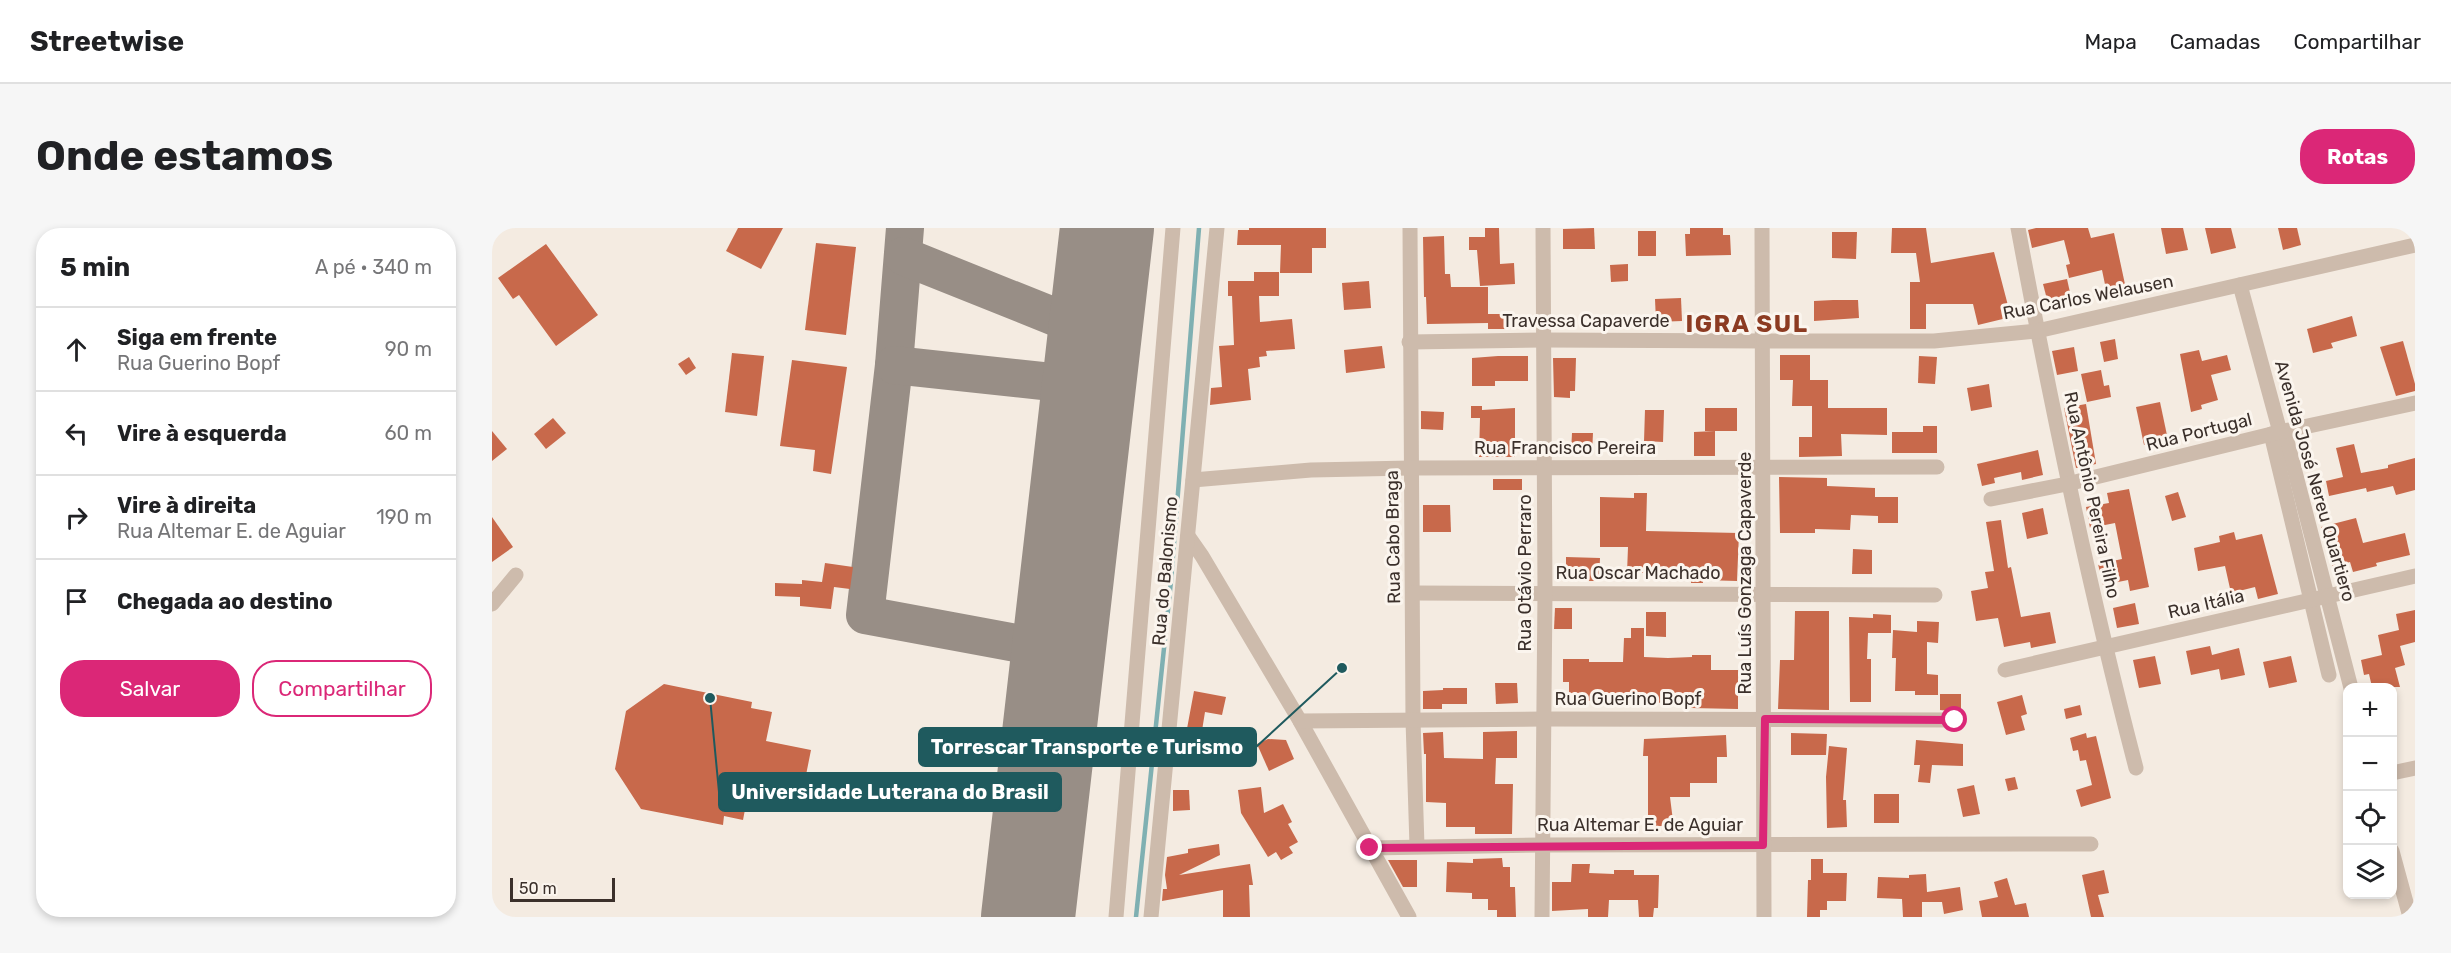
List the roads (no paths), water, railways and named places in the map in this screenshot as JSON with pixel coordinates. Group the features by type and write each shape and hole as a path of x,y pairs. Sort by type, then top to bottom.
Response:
{"street":[{"name":"Rua do Balonismo","path":"1116,917 1173,228"},
{"name":"Rua do Balonismo","path":"1151,917 1217,228"},
{"name":"Rua Cabo Braga","path":"1410,228 1413,720 1418,846"},
{"name":"Rua Otávio Perraro","path":"1542,917 1545,592 1543,228"},
{"name":"Rua Luís Gonzaga Capaverde","path":"1762,228 1765,593 1764,917"},
{"name":"Rua Antônio Pereira Filho","path":"2018,228 2067,484 2136,768"},
{"name":"Rua Carlos Welausen","path":"1764,341 1934,341 2037,331 2415,245"},
{"name":"Avenida José Nereu Quartiero","path":"2240,285 2275,433 2287,441 2320,598 2329,675"},
{"name":"Travessa Capaverde","path":"1409,342 1764,341"},
{"name":"Rua Portugal","path":"1991,499 2067,484 2275,433 2415,403"},
{"name":"Rua Francisco Pereira","path":"1193,480 1311,470 1411,468 1937,467"},
{"path":"1188,536 1300,721 1409,917"},
{"path":"492,604 516,575"},
{"name":"Rua Itália","path":"2005,670 2415,576"},
{"name":"Rua Oscar Machado","path":"1414,593 1935,595"},
{"name":"Avenida José Nereu Quartiero","path":"2320,598 2349,683"},
{"name":"Rua Guerino Bopf","path":"1300,721 1955,720"},
{"path":"2397,772 2415,768"},
{"name":"Rua Altemar E. de Aguiar","path":"1370,848 1541,845 2091,844"},
{"path":"2397,869 2410,917"}],"waterway":[{"path":"1136,917 1171,581 1199,228"}],"place":[{"name":"Torrescar Transporte e Turismo","path":"1342,668"},
{"name":"Universidade Luterana do Brasil","path":"710,698"}],"district":[{"name":"IGRA SUL","path":"1747,324"}]}
